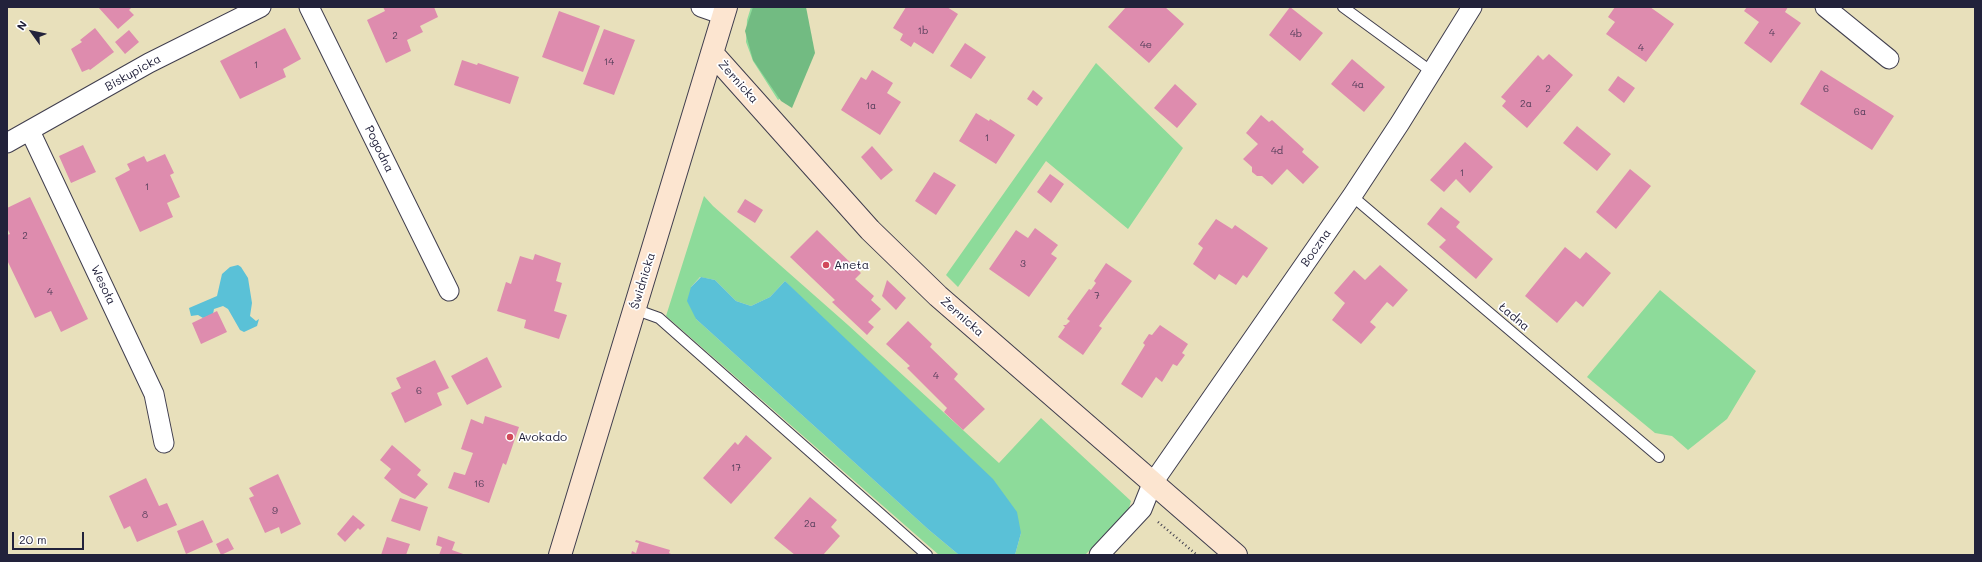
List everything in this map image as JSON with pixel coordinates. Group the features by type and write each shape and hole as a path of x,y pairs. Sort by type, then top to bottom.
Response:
{"street":[{"name":"Biskupicka","path":"7,143 149,64 261,7"},
{"name":"Pogodna","path":"310,7 449,291"},
{"path":"701,7 725,11"},
{"name":"Boczna","path":"1142,509 1152,484 1352,196 1472,7"},
{"path":"1825,7 1889,59"},
{"name":"Świdnicka","path":"560,555 725,11"},
{"name":"Żernicka","path":"712,53 876,235 938,296 1152,484 1236,555"},
{"name":"Wesoła","path":"30,131 154,394 164,443"},
{"path":"1098,555 1142,509"}],"lane":[{"path":"1342,7 1432,72"},
{"name":"Ładna","path":"1352,196 1659,457"},
{"path":"634,309 659,318 927,555"}],"path":[{"path":"1142,509 1197,555"}],"green space":[{"path":"751,7 773,7 782,97 778,100 753,61 746,42 747,20"},
{"path":"753,7 806,7 815,53 792,108 781,101 753,60 745,31"},
{"path":"1096,63 1183,148 1128,229 1046,161 958,287 946,275"},
{"path":"704,196 713,206 848,325 999,463 1041,418 1131,501 1128,512 1085,555 1015,555 1021,533 785,281 770,297 751,306 736,301 715,280 700,277 691,287 696,319 929,530 959,555 939,555 666,316"},
{"path":"1660,290 1756,371 1727,419 1688,450 1672,436 1655,433 1587,377"}],"water":[{"path":"238,265 248,278 252,303 250,316 256,321 259,319 257,326 244,332 240,330 228,309 223,306 214,309 213,314 203,318 198,315 191,316 189,308 217,296 222,274 230,267"},
{"path":"701,277 715,280 736,301 751,306 770,297 785,281 993,479 1017,512 1021,533 1015,555 959,555 929,530 696,319 687,301 691,287"}],"building":[{"path":"98,7 132,7 129,10 134,15 118,29"},
{"path":"383,7 434,7 438,17 420,26 423,32 407,40 411,51 386,63 367,20 385,11"},
{"path":"906,7 947,7 958,14 933,54 914,42 911,47 900,40 903,34 893,28"},
{"path":"1126,7 1165,7 1184,24 1149,63 1108,27"},
{"path":"1290,7 1323,33 1300,61 1269,35"},
{"path":"1615,7 1650,7 1674,24 1646,62 1606,34 1615,22 1608,17"},
{"path":"1747,7 1788,7 1785,12 1801,23 1771,63 1744,43 1759,22 1744,11"},
{"path":"559,11 600,26 583,72 542,57"},
{"path":"95,28 114,52 90,70 89,69 82,72 71,49 82,42 80,40"},
{"path":"285,28 301,59 283,69 286,77 240,99 220,61"},
{"path":"604,29 635,40 614,95 583,84"},
{"path":"129,30 139,42 125,54 115,42"},
{"path":"965,43 986,57 971,79 950,66"},
{"path":"1549,54 1573,75 1527,128 1502,106 1506,101 1501,97 1538,55 1543,60"},
{"path":"1352,59 1385,87 1364,112 1331,84"},
{"path":"462,60 477,65 478,63 519,77 510,104 454,85"},
{"path":"872,70 893,83 887,93 901,102 880,135 841,110 861,77 866,80"},
{"path":"1821,70 1894,116 1872,150 1800,104"},
{"path":"1618,76 1635,88 1624,103 1608,90"},
{"path":"1175,84 1197,104 1177,128 1154,108"},
{"path":"1033,90 1043,98 1037,106 1027,99"},
{"path":"976,113 989,121 990,119 1015,135 996,164 959,141"},
{"path":"1261,115 1269,122 1272,120 1304,149 1302,152 1319,167 1303,184 1287,169 1272,185 1262,176 1257,176 1252,172 1252,167 1243,159 1258,144 1246,133"},
{"path":"1577,126 1611,154 1597,171 1563,143"},
{"path":"1465,142 1493,167 1470,193 1456,179 1444,192 1430,180"},
{"path":"83,145 96,172 71,183 59,156"},
{"path":"872,146 893,170 881,180 861,157"},
{"path":"165,154 174,173 170,175 180,197 167,203 173,217 140,232 115,178 130,170 127,164 144,156 147,162"},
{"path":"1630,169 1651,186 1616,229 1596,212"},
{"path":"934,172 956,185 936,215 915,201"},
{"path":"1050,174 1064,184 1051,203 1037,192"},
{"path":"30,197 88,319 61,332 51,311 35,318 7,260 7,235 10,234 7,228 7,208"},
{"path":"745,199 763,210 755,223 737,212"},
{"path":"1441,207 1460,222 1456,227 1493,259 1476,279 1439,247 1446,240 1427,224"},
{"path":"1216,219 1232,229 1235,225 1268,248 1247,278 1243,275 1236,285 1219,274 1215,280 1193,264 1203,248 1198,244"},
{"path":"1035,228 1058,245 1051,254 1057,258 1029,297 989,269 1016,230 1028,238"},
{"name":"Aneta","path":"817,230 861,273 855,279 874,296 871,300 881,309 868,322 874,327 867,335 832,302 835,300 790,257"},
{"path":"1565,247 1580,259 1586,252 1611,273 1583,307 1576,301 1557,323 1525,296"},
{"path":"535,254 561,263 556,281 562,283 554,311 567,315 559,339 524,328 526,320 497,311 506,282 511,284 520,256 533,260"},
{"path":"1106,263 1132,281 1099,326 1102,328 1083,355 1058,337 1065,327 1063,325 1066,325 1070,321 1067,319 1089,289 1091,290 1096,283 1094,281"},
{"path":"1380,265 1408,290 1393,307 1387,302 1370,322 1376,327 1361,344 1332,320 1345,303 1334,293 1354,270 1365,280"},
{"path":"887,280 906,298 896,310 882,296"},
{"path":"217,311 227,332 201,344 192,323"},
{"path":"908,321 932,344 930,347 958,374 954,379 985,409 963,430 944,412 947,408 907,368 910,366 886,344"},
{"path":"1160,325 1188,344 1182,353 1185,355 1177,366 1173,364 1162,382 1156,377 1142,398 1121,384 1145,345 1143,343 1149,334 1152,335"},
{"path":"487,357 502,387 467,405 451,376"},
{"path":"435,360 449,388 437,393 442,405 405,423 391,393 401,388 396,378"},
{"path":"485,416 519,427 506,465 503,463 489,503 448,488 454,472 465,475 473,453 461,449 471,419 483,424"},
{"path":"746,435 772,458 731,504 703,478 735,442 738,445"},
{"path":"392,445 421,470 417,475 428,484 415,499 402,493 384,478 391,469 380,460"},
{"path":"278,474 301,524 281,534 279,527 265,533 249,498 254,496 249,488"},
{"path":"146,478 159,506 167,503 177,525 137,542 130,526 124,529 109,496"},
{"path":"810,497 837,520 831,527 840,536 823,555 795,555 774,538"},
{"path":"400,498 428,507 420,531 391,521"},
{"path":"353,515 365,525 360,530 358,528 345,542 337,534"},
{"path":"203,520 213,542 186,554 177,531"},
{"path":"438,536 455,542 452,550 466,555 439,555 442,547 436,545"},
{"path":"387,537 410,544 406,555 381,555"},
{"path":"228,538 234,549 221,555 216,544"},
{"path":"636,540 670,550 669,553 673,555 631,555 632,551 636,553 639,543 635,542"}],"place":[{"name":"Aneta","path":"826,265"},
{"name":"Avokado","path":"510,437"}]}
